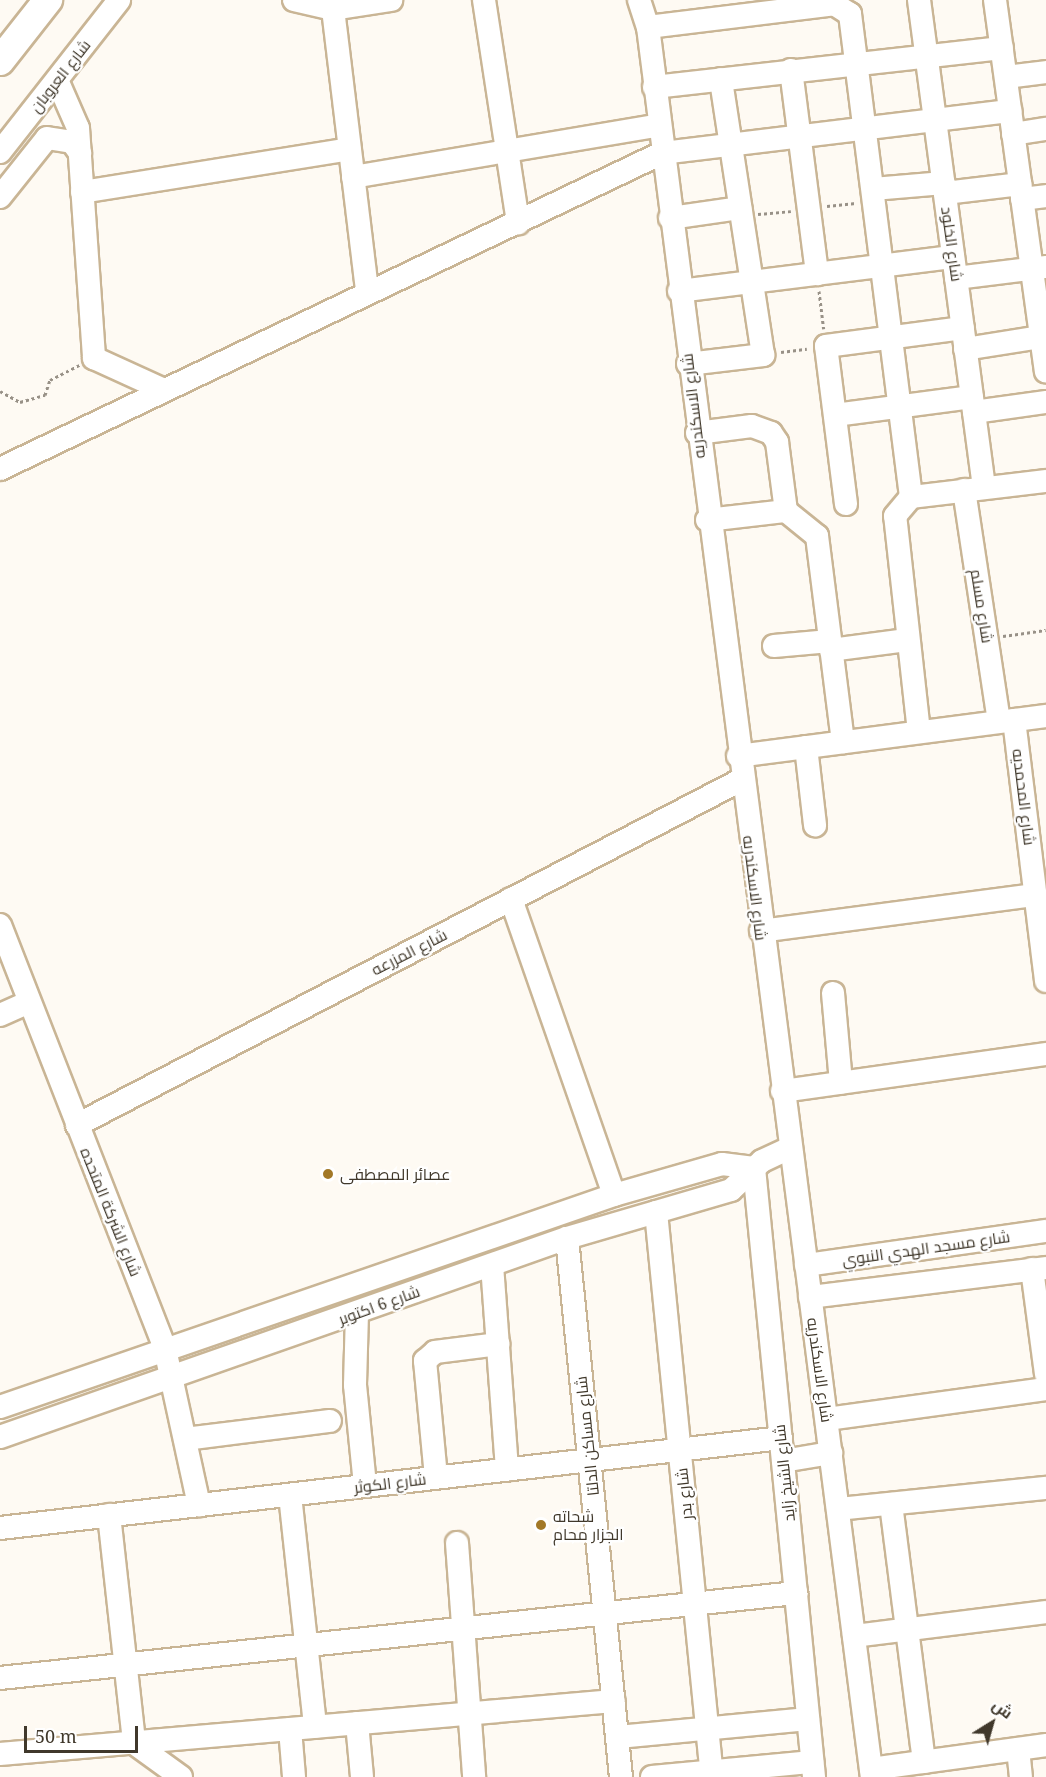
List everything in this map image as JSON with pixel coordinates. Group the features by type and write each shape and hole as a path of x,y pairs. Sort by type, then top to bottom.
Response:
{"main road":[{"path":"0,61 48,0"}],"street":[{"name":"شارع العروبان","path":"0,152 119,0"},
{"path":"294,0 333,9 391,0"},
{"path":"484,0 518,223"},
{"name":"شارع الخلود","path":"920,0 973,405 974,489"},
{"path":"995,0 1021,192 1039,268 1046,372"},
{"path":"646,9 825,3 850,14 858,62 911,497"},
{"path":"333,9 367,291"},
{"name":"شارع الاسكندريه","path":"646,9 707,520 854,1636 883,1772"},
{"path":"654,87 927,54 1002,48"},
{"path":"791,70 817,274"},
{"path":"1006,77 1046,72"},
{"path":"688,364 762,355 721,79"},
{"path":"57,80 76,115 94,358 162,389"},
{"path":"0,469 367,291 518,223 662,153 1010,111"},
{"path":"353,177 659,125"},
{"path":"1013,134 1046,129"},
{"path":"0,197 47,138 72,142 80,153"},
{"path":"82,192 350,149"},
{"path":"873,189 944,188 1021,192 1046,196"},
{"path":"670,218 740,208"},
{"path":"680,291 882,266 1039,268"},
{"path":"846,504 826,346 891,338 1044,336"},
{"path":"835,415 900,407 1046,402"},
{"path":"697,433 752,426 771,433 777,442 786,511 817,536 843,742"},
{"path":"919,732 893,528 901,505 911,497 1046,481"},
{"name":"شارع مسلم","path":"974,489 987,638 1007,721"},
{"path":"707,520 786,511"},
{"path":"774,646 831,646 907,640"},
{"path":"738,756 1046,716"},
{"name":"شارع المحمديه","path":"1007,721 1037,826 1046,981"},
{"path":"806,747 815,825"},
{"name":"شارع المزرعه","path":"76,1125 741,780"},
{"path":"761,931 1039,889"},
{"path":"511,899 614,1195"},
{"name":"شارع الشركة المتحده","path":"0,925 165,1349 199,1505"},
{"path":"833,993 841,1083"},
{"path":"0,1015 29,1002"},
{"path":"782,1091 1046,1054"},
{"name":"شارع 6 اكتوبر","path":"0,1437 567,1238 731,1190 754,1168 790,1148"},
{"name":"شارع 6 اكتوبر","path":"0,1407 614,1195 722,1164 754,1168"},
{"name":"شارع الشيخ زايد","path":"754,1168 813,1770"},
{"name":"شارع بدر","path":"656,1212 712,1774"},
{"name":"شارع مسجد الهدي النبوي","path":"806,1266 1046,1232"},
{"name":"شارع مساكن الدلتا","path":"567,1238 621,1777"},
{"path":"492,1265 507,1469"},
{"path":"1039,1268 1046,1374"},
{"name":"شارع مسجد الهدي النبوي","path":"810,1297 1039,1268"},
{"path":"357,1312 356,1385 365,1486"},
{"path":"436,1478 425,1361 435,1352 498,1344"},
{"path":"827,1419 1046,1389"},
{"path":"185,1439 330,1421"},
{"name":"شارع الكوثر","path":"0,1528 781,1438"},
{"path":"783,1461 831,1453"},
{"path":"838,1509 1046,1488"},
{"path":"290,1494 315,1727"},
{"path":"891,1504 924,1762"},
{"path":"109,1515 134,1743 181,1777"},
{"path":"457,1543 474,1777"},
{"path":"0,1678 796,1593"},
{"path":"854,1636 1046,1612"},
{"path":"0,1755 614,1701"},
{"path":"618,1737 808,1719"},
{"path":"357,1723 362,1777"},
{"path":"290,1729 294,1777"},
{"path":"883,1772 924,1762 954,1767 1018,1749 1046,1745"},
{"path":"1018,1749 1021,1777"},
{"path":"652,1777 813,1770"}],"path":[{"path":"762,355 826,346 817,274"},
{"path":"0,391 20,402 45,395 50,380 94,358"},
{"path":"987,638 1046,630"}],"place":[{"name":"عصائر المصطفى","path":"328,1174"},
{"name":"شحاته الجزار محام","path":"541,1525"}]}
